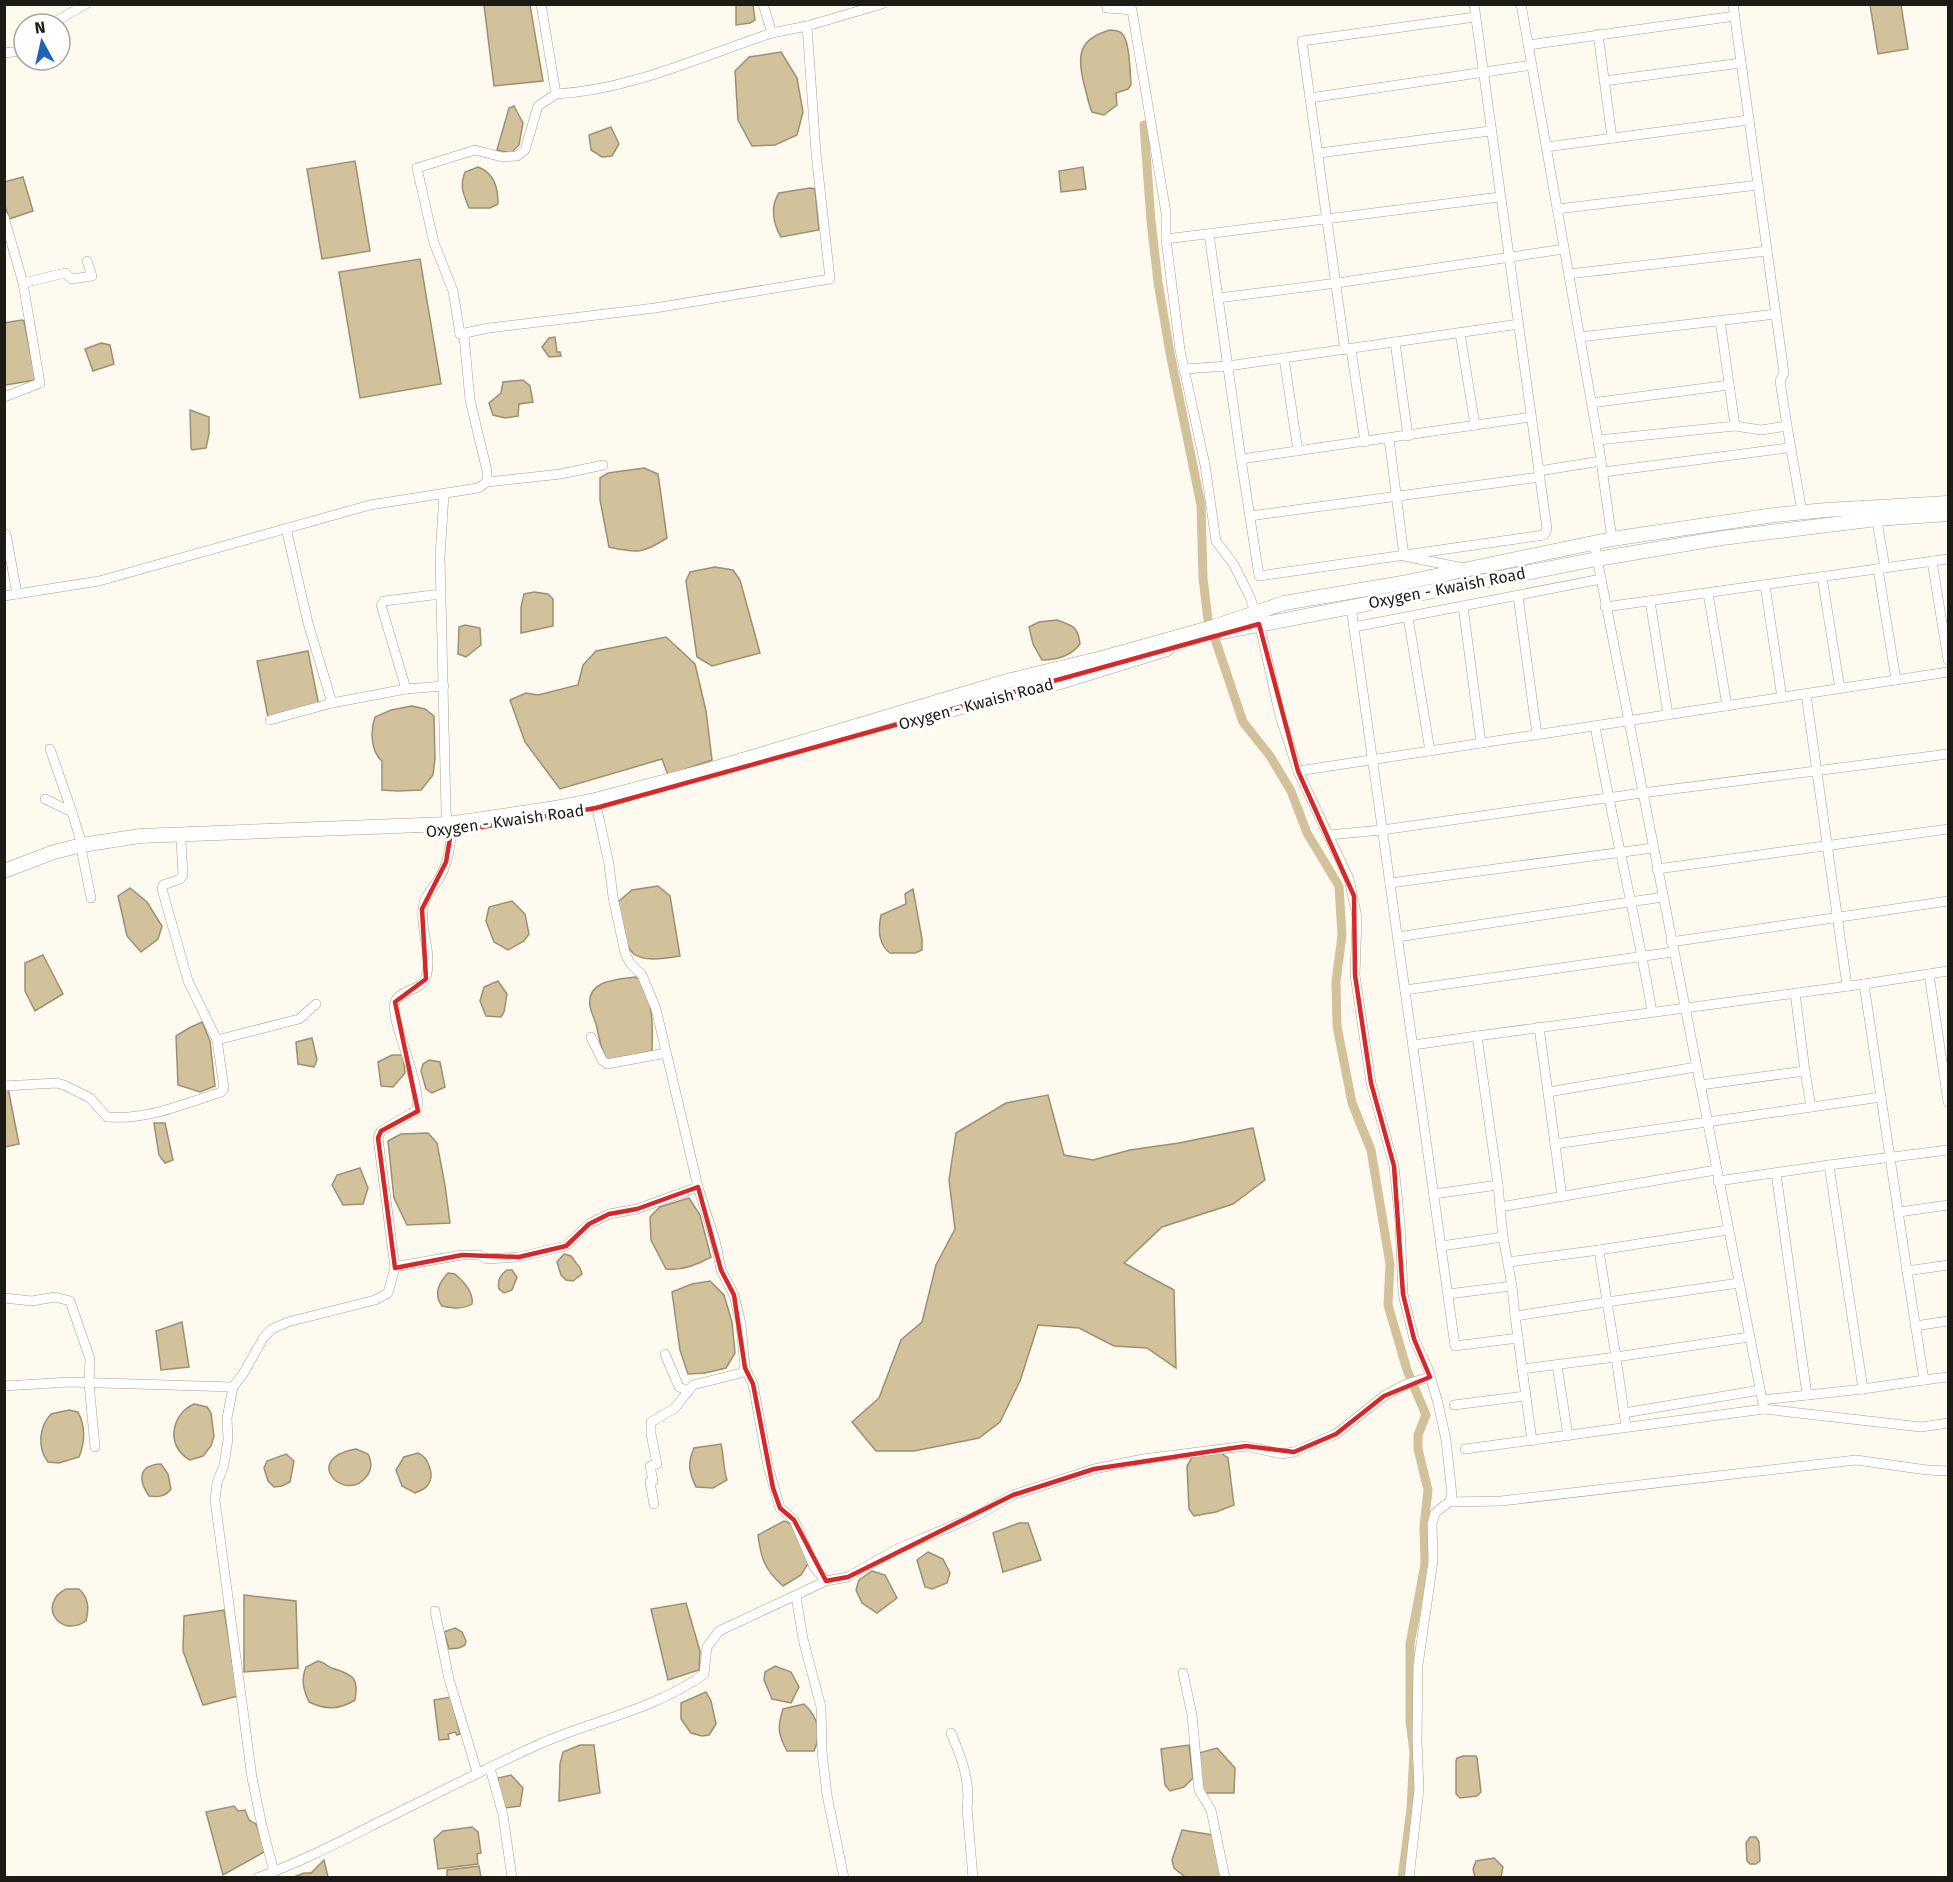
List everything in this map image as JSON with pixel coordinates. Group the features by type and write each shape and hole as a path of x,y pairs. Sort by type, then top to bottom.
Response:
{"main road":[{"name":"Oxygen - Kwaish Road","path":"595,804 1007,681 1215,628 1258,619 1351,607 1597,559 1948,503"},
{"name":"Oxygen - Kwaish Road","path":"4,871 54,852 181,841 449,828 555,808 595,804 799,753 928,715 1060,682 1258,619 1284,603 1402,583 1612,539 1802,512 1948,514"},
{"name":"Oxygen - Kwaish Road","path":"4,879 82,849 140,836 449,828"}],"street":[{"path":"72,12 86,4"},
{"path":"541,4 556,94"},
{"path":"763,4 772,33"},
{"path":"487,482 487,471 470,400 464,336 460,334 453,291 434,243 417,168 475,150 502,157 517,156 525,150 538,106 556,94 584,93 618,85 772,33 807,26 882,4"},
{"path":"1106,4 1107,8 1134,7 1166,213 1166,238 1184,369 1205,465 1216,541 1234,565 1250,597 1258,619 1280,716 1298,771 1349,879 1354,896 1358,918 1354,975 1371,1083 1394,1166 1400,1223 1403,1294 1414,1339 1430,1377 1446,1440 1452,1495 1449,1502 1435,1513 1432,1524 1433,1561 1418,1665 1419,1789 1409,1878"},
{"path":"1209,234 1259,576 1544,535 1547,529 1474,4"},
{"path":"1521,4 1598,440 1612,539"},
{"path":"1733,4 1784,373 1780,381 1802,512"},
{"path":"1528,45 1735,16"},
{"path":"1365,442 1337,283 1302,41 1475,17"},
{"path":"460,334 489,328 655,308 830,279 819,186 807,26"},
{"path":"1598,34 1612,138"},
{"path":"1604,81 1741,63"},
{"path":"1310,98 1532,65"},
{"path":"1546,147 1749,120"},
{"path":"1319,153 1490,131"},
{"path":"1557,209 1758,185"},
{"path":"1166,238 1500,197"},
{"path":"4,217 23,283 40,383 4,397"},
{"path":"1218,298 1337,283 1564,249"},
{"path":"1569,274 1767,251"},
{"path":"23,283 65,273 72,279 92,276 87,261"},
{"path":"1580,338 1776,314"},
{"path":"1720,320 1735,426"},
{"path":"1184,369 1228,366 1519,324"},
{"path":"1460,333 1475,425"},
{"path":"1395,342 1408,436"},
{"path":"1284,358 1298,451"},
{"path":"1591,403 1729,385"},
{"path":"1241,459 1532,417"},
{"path":"1598,440 1735,426 1761,430 1787,426"},
{"path":"1389,439 1404,556"},
{"path":"1602,472 1788,448"},
{"path":"1250,516 1396,497 1539,474 1601,461"},
{"path":"4,596 99,581 370,505 478,488 487,482 546,476 603,465"},
{"path":"274,1872 252,1778 215,1500 217,1483 224,1465 228,1439 227,1418 233,1388 264,1337 272,1329 288,1322 375,1300 388,1293 395,1268 378,1138 381,1131 417,1110 414,1077 395,1013 395,1002 401,996 420,986 426,979 428,955 422,909 426,896 439,880 446,862 449,828 446,812 440,536 444,494"},
{"path":"1876,513 1896,680"},
{"path":"286,528 308,623 332,703"},
{"path":"6,534 17,594"},
{"path":"1594,543 1763,1405"},
{"path":"1404,556 1468,569"},
{"path":"1605,607 1948,559"},
{"path":"1932,561 1948,660"},
{"path":"1822,577 1840,689"},
{"path":"1354,627 1601,579"},
{"path":"1765,585 1782,698"},
{"path":"1708,593 1727,706"},
{"path":"406,689 381,605 384,601 441,594"},
{"path":"1518,596 1537,735"},
{"path":"1650,601 1668,715"},
{"path":"1463,606 1481,743"},
{"path":"1351,607 1455,1346 1518,1338"},
{"path":"1408,617 1430,751"},
{"path":"1298,771 1948,672"},
{"path":"270,720 332,703 406,689 444,686"},
{"path":"1806,694 1847,986"},
{"path":"1595,726 1608,798 1622,852 1652,1012"},
{"path":"50,749 72,812 91,898"},
{"path":"1328,835 1382,830 1642,793 1948,754"},
{"path":"45,799 72,812"},
{"path":"595,804 609,864 613,897 625,953 630,963 642,975 656,1008 698,1187 716,1244 721,1270 734,1295 741,1324 745,1368 753,1384 768,1466 780,1508 794,1520 814,1567 826,1581"},
{"path":"1657,869 1948,830"},
{"path":"4,1086 57,1083 90,1098 107,1117 150,1114 221,1092 224,1088 217,1040 188,981 162,889 163,885 180,879 183,875 181,841"},
{"path":"1390,883 1653,848"},
{"path":"1397,936 1663,897"},
{"path":"1405,990 1642,956 1672,947 1836,917 1948,901"},
{"path":"1413,1045 1948,971"},
{"path":"1929,974 1948,1102"},
{"path":"1864,984 1924,1380"},
{"path":"1795,993 1811,1107"},
{"path":"217,1040 299,1019 316,1004"},
{"path":"1539,1027 1562,1197"},
{"path":"1477,1036 1532,1441"},
{"path":"591,1037 602,1060 607,1064 666,1053"},
{"path":"1548,1092 1696,1067"},
{"path":"1700,1085 1805,1071"},
{"path":"1555,1144 1881,1096"},
{"path":"1718,1181 1948,1150"},
{"path":"1829,1165 1863,1389"},
{"path":"1500,1207 1716,1170"},
{"path":"1776,1173 1807,1395"},
{"path":"1434,1194 1498,1185"},
{"path":"395,1268 462,1255 480,1256 487,1259 519,1257 566,1246 589,1224 609,1214 637,1209 698,1187"},
{"path":"1899,1212 1948,1205"},
{"path":"1508,1262 1728,1230"},
{"path":"1441,1246 1503,1237"},
{"path":"1599,1250 1626,1427"},
{"path":"1907,1271 1948,1265"},
{"path":"1515,1316 1739,1283"},
{"path":"1448,1294 1512,1286"},
{"path":"4,1298 32,1301 55,1297 70,1301 90,1359 89,1383 95,1447"},
{"path":"1915,1326 1948,1321"},
{"path":"1522,1369 1616,1358 1749,1338"},
{"path":"665,1354 679,1386 688,1391"},
{"path":"1557,1365 1568,1436"},
{"path":"654,1504 650,1482 653,1481 651,1466 657,1464 651,1422 675,1408 693,1385 741,1372 745,1368"},
{"path":"257,1878 348,1838 536,1746 618,1716 688,1686 704,1674 707,1647 720,1631 826,1581 848,1577 897,1549 978,1515 1013,1496 1094,1469 1143,1459 1246,1446 1281,1454 1294,1452 1336,1434 1384,1396 1406,1384 1430,1377"},
{"path":"1465,1449 1626,1427 1763,1405 1807,1395 1948,1377"},
{"path":"4,1386 89,1383 233,1388"},
{"path":"1624,1413 1760,1390"},
{"path":"1454,1405 1526,1396"},
{"path":"1763,1405 1921,1427 1948,1423"},
{"path":"1449,1502 1501,1501 1856,1460 1948,1471"},
{"path":"796,1596 803,1639 821,1707 822,1752 827,1794 834,1838 844,1878"},
{"path":"435,1611 449,1679 477,1773"},
{"path":"1183,1673 1192,1715 1199,1790 1211,1809 1225,1878"},
{"path":"951,1733 963,1761 968,1798 973,1878"},
{"path":"490,1768 503,1815 512,1878"}],"highlighted area":[{"path":"1259,624 1298,771 1354,896 1355,975 1371,1083 1394,1166 1403,1294 1414,1339 1430,1377 1384,1396 1336,1434 1294,1452 1246,1446 1094,1469 1013,1495 848,1577 826,1581 794,1520 780,1508 773,1488 753,1384 745,1368 734,1295 721,1270 698,1187 637,1209 609,1214 589,1224 566,1246 519,1257 462,1255 395,1268 378,1138 381,1131 418,1111 395,1002 426,979 422,909 446,862 451,832 596,808"}],"shaded area":[{"path":"484,5 530,5 543,81 494,86"},
{"path":"736,5 753,5 755,20 736,25"},
{"path":"1870,5 1901,5 1908,49 1878,54"},
{"path":"1110,30 1120,32 1126,40 1131,85 1128,89 1116,93 1117,105 1104,115 1092,112 1082,74 1081,57 1082,50 1091,38"},
{"path":"781,52 797,78 803,112 797,135 775,145 752,146 738,120 735,71 749,57"},
{"path":"514,106 523,123 519,145 511,153 497,150 509,108"},
{"path":"611,127 619,144 612,156 602,157 591,150 589,135"},
{"path":"355,161 370,251 322,259 307,169"},
{"path":"478,167 488,173 496,186 498,204 490,208 469,208 464,195 462,182 465,172"},
{"path":"1083,167 1086,189 1061,192 1059,171"},
{"path":"23,177 33,211 9,219 5,206 4,182"},
{"path":"815,189 819,230 781,237 774,215 776,198 779,193"},
{"path":"420,259 441,384 360,398 339,272"},
{"path":"22,320 36,380 5,385 4,323"},
{"path":"555,337 557,352 560,352 561,356 549,357 542,347 549,338"},
{"path":"101,343 110,345 114,364 93,371 85,349"},
{"path":"523,380 530,386 533,402 519,404 518,416 505,418 493,415 489,403 501,393 503,382"},
{"path":"190,410 209,417 206,448 192,450 191,448"},
{"path":"644,468 658,474 667,538 640,551 609,547 600,500 600,478 608,473"},
{"path":"715,567 733,570 740,580 760,653 712,666 697,657 686,581 690,572"},
{"path":"534,592 548,594 553,599 553,626 521,633 521,607 524,594"},
{"path":"1057,620 1076,630 1080,644 1072,652 1063,656 1042,660 1033,644 1029,627 1039,622"},
{"path":"465,625 480,628 481,645 466,657 458,654 459,627"},
{"path":"666,637 695,664 706,711 712,760 668,775 662,759 560,789 525,742 510,700 526,693 538,695 578,685 583,665 596,651"},
{"path":"308,651 319,706 268,717 257,661"},
{"path":"412,706 425,709 434,716 433,775 421,790 382,790 382,761 372,741 375,717 391,710"},
{"path":"658,886 670,896 680,956 648,959 631,951 623,933 618,902 632,890"},
{"path":"130,888 147,902 162,926 158,939 141,952 127,936 118,896"},
{"path":"913,889 922,950 915,953 890,953 883,945 880,936 881,915 906,904 905,894"},
{"path":"512,901 525,914 529,934 524,941 508,950 494,942 486,921 489,907"},
{"path":"43,955 63,994 35,1011 25,991 25,963"},
{"path":"635,977 642,980 648,998 652,1024 652,1051 607,1060 590,1008 590,997 598,986 604,983"},
{"path":"498,981 507,994 504,1012 501,1017 486,1016 480,1001 484,987"},
{"path":"202,1022 210,1041 215,1086 200,1092 178,1085 176,1036"},
{"path":"312,1038 317,1060 314,1067 298,1064 296,1042"},
{"path":"392,1055 403,1055 405,1073 393,1087 381,1086 378,1062"},
{"path":"429,1060 440,1062 445,1087 432,1093 426,1089 421,1071 423,1064"},
{"path":"8,1088 19,1144 5,1147 5,1089"},
{"path":"1048,1095 1064,1155 1093,1160 1130,1150 1253,1128 1265,1180 1233,1204 1162,1227 1124,1263 1174,1290 1176,1368 1147,1348 1114,1346 1079,1328 1038,1325 1020,1381 1000,1422 979,1438 914,1451 876,1451 852,1422 879,1398 901,1340 922,1322 936,1265 955,1229 949,1180 956,1133 1006,1103"},
{"path":"154,1123 165,1123 173,1160 165,1163 159,1155"},
{"path":"428,1133 437,1143 450,1223 407,1225 394,1198 388,1141 401,1134"},
{"path":"360,1168 368,1188 363,1204 343,1205 332,1185 337,1175"},
{"path":"689,1198 700,1215 711,1257 689,1267 666,1269 651,1240 650,1217 660,1207"},
{"path":"564,1254 571,1256 582,1274 573,1281 566,1280 561,1275 557,1262"},
{"path":"507,1270 512,1270 517,1277 512,1290 504,1293 499,1289 498,1283"},
{"path":"448,1273 455,1274 464,1283 470,1291 472,1304 461,1308 442,1306 439,1302 438,1289"},
{"path":"710,1281 724,1295 732,1322 735,1353 726,1368 688,1374 680,1350 672,1292 692,1284"},
{"path":"182,1322 189,1367 161,1370 156,1331"},
{"path":"194,1404 207,1407 211,1413 214,1436 211,1446 203,1456 190,1460 177,1447 174,1431 180,1416"},
{"path":"69,1410 78,1412 82,1423 83,1440 79,1457 59,1463 48,1462 41,1444 44,1425 51,1414"},
{"path":"721,1444 727,1480 713,1488 696,1487 690,1468 694,1448"},
{"path":"356,1449 368,1454 371,1463 369,1472 357,1484 339,1483 332,1477 329,1469 331,1461 339,1454"},
{"path":"418,1453 428,1463 431,1477 426,1487 415,1493 402,1486 396,1470 404,1457"},
{"path":"1221,1453 1228,1458 1234,1505 1216,1512 1194,1516 1189,1509 1187,1466 1193,1456"},
{"path":"286,1454 294,1461 290,1482 274,1487 268,1481 264,1468 267,1461"},
{"path":"161,1464 168,1474 171,1489 161,1496 149,1496 143,1484 142,1474 148,1467"},
{"path":"784,1521 795,1525 809,1562 801,1575 783,1586 765,1564 758,1535"},
{"path":"1019,1523 1028,1523 1041,1560 1003,1572 993,1533"},
{"path":"928,1552 943,1559 950,1573 947,1583 932,1589 925,1587 917,1560"},
{"path":"872,1571 885,1575 897,1598 877,1613 862,1603 856,1590 859,1580"},
{"path":"66,1589 79,1589 82,1592 88,1608 86,1621 67,1626 55,1617 52,1610 53,1603 57,1595"},
{"path":"244,1595 296,1601 298,1668 244,1672"},
{"path":"686,1603 700,1651 699,1670 668,1680 651,1609"},
{"path":"224,1610 238,1696 203,1705 183,1651 184,1616"},
{"path":"455,1628 462,1632 466,1641 465,1645 449,1649 444,1632"},
{"path":"318,1661 353,1678 356,1687 355,1700 332,1708 309,1702 303,1684 304,1672 306,1667"},
{"path":"775,1666 791,1672 799,1687 791,1703 772,1699 764,1680 765,1672"},
{"path":"706,1692 711,1701 716,1724 709,1735 702,1736 691,1733 681,1719 681,1703"},
{"path":"451,1697 460,1734 457,1735 455,1732 448,1734 449,1739 439,1740 434,1700"},
{"path":"804,1704 813,1714 817,1726 818,1738 814,1751 787,1751 779,1731 783,1709"},
{"path":"580,1745 594,1745 600,1793 559,1801 560,1764 563,1752"},
{"path":"1189,1745 1193,1778 1184,1787 1170,1791 1165,1785 1161,1749"},
{"path":"1217,1748 1235,1768 1234,1793 1204,1793 1199,1781 1199,1753"},
{"path":"1476,1756 1477,1758 1481,1792 1477,1796 1460,1798 1456,1794 1456,1761 1457,1758"},
{"path":"511,1775 523,1788 520,1806 504,1808 497,1789 498,1778"},
{"path":"234,1806 238,1811 245,1810 249,1820 256,1824 266,1851 223,1875 206,1812"},
{"path":"472,1827 478,1832 481,1853 477,1854 478,1864 438,1869 434,1839 443,1831"},
{"path":"1182,1830 1213,1835 1221,1877 1185,1877 1174,1868 1172,1860"},
{"path":"1750,1837 1756,1837 1759,1842 1760,1861 1756,1864 1750,1864 1747,1861 1746,1843"},
{"path":"1494,1858 1503,1867 1501,1877 1475,1877 1473,1869 1476,1861"},
{"path":"324,1860 328,1877 294,1877 311,1873"},
{"path":"479,1866 481,1877 447,1877 447,1870"}],"waterway":[{"path":"1144,125 1158,282 1201,505 1203,578 1208,620"},
{"path":"1215,639 1243,722 1270,756 1291,791 1307,833 1339,886 1342,935 1336,982 1337,1026 1352,1103 1371,1150 1390,1264 1388,1305 1407,1370 1426,1415 1418,1435 1418,1449 1428,1490 1424,1527 1425,1564 1410,1644 1410,1721 1414,1752 1411,1809 1402,1878"}]}
